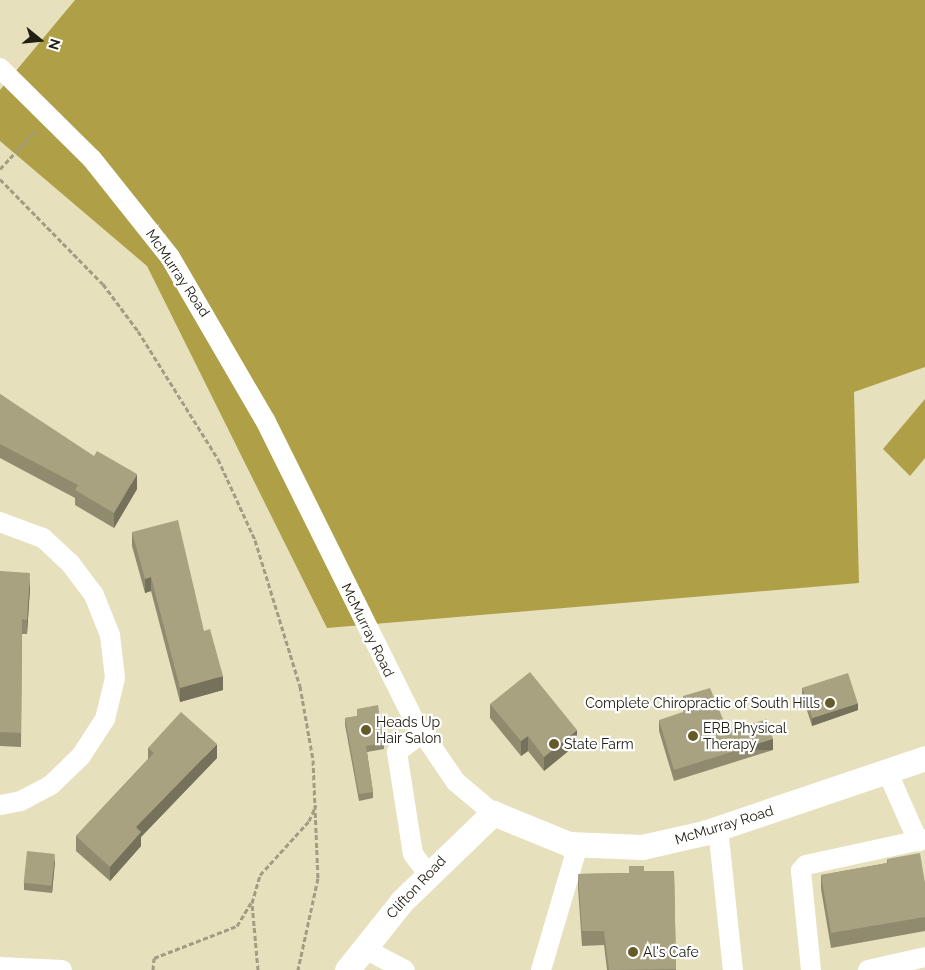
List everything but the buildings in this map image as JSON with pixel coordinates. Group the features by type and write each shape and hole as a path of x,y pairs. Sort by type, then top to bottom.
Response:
{"main road":[{"name":"McMurray Road","path":"493,813 546,838 578,846 642,847 718,828 925,758"},
{"name":"Clifton Road","path":"347,970 363,948 428,874 493,813"}],"street":[{"name":"McMurray Road","path":"0,68 50,115 134,209 202,307 265,420 422,733 456,782 493,813"},
{"path":"0,522 43,538 70,563 94,595 110,635 115,678 104,719 81,756 51,785 21,801 0,805"},
{"path":"422,733 397,752 413,854 428,874"},
{"path":"811,970 801,871 806,865 922,840 887,770"},
{"path":"718,828 733,970"},
{"path":"541,970 578,846"},
{"path":"363,948 405,970"},
{"path":"868,970 925,957"},
{"path":"0,967 62,970"}],"path":[{"path":"0,170 50,115"},
{"path":"0,179 103,284 176,387 218,459 279,607 300,686 316,803 318,878 297,963 298,970"},
{"path":"153,970 154,958 237,926 252,903 260,875 309,821 316,803"},
{"path":"252,903 258,970"}],"shaded area":[{"path":"75,0 925,0 925,367 854,392 859,583 327,628 147,266 0,141 0,90"},
{"path":"925,399 925,458 910,476 883,449"}],"waterway":[{"path":"388,41 479,0"},
{"path":"657,0 661,52 728,142 757,217 784,242"}],"place":[{"name":"Complete Chiropractic of South Hills","path":"830,703"},
{"name":"Heads Up Hair Salon","path":"366,730"},
{"name":"ERB Physical Therapy","path":"693,736"},
{"name":"State Farm","path":"554,744"},
{"name":"Al's Cafe","path":"633,952"}]}
